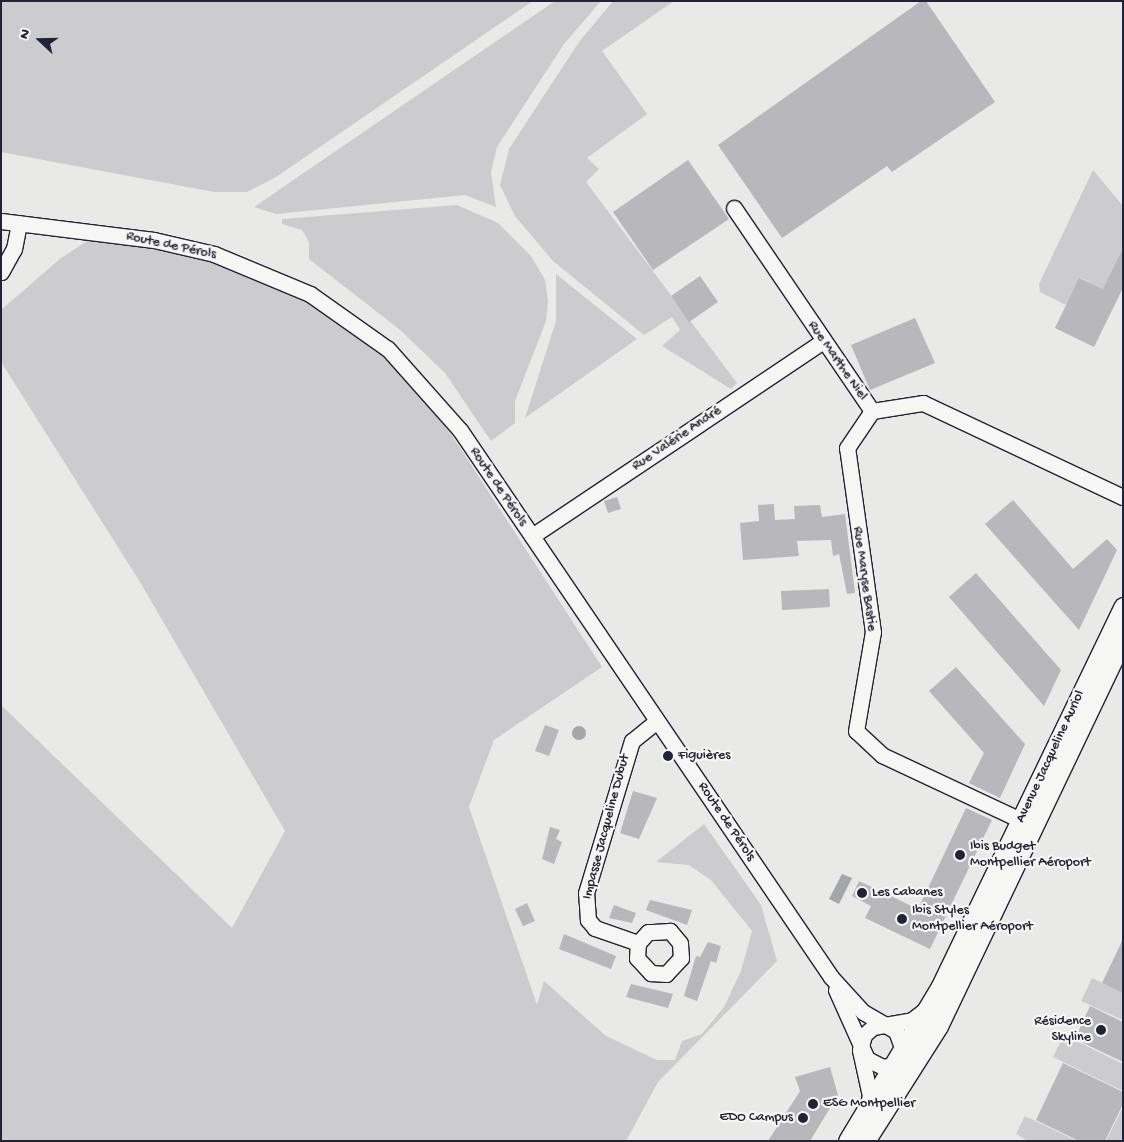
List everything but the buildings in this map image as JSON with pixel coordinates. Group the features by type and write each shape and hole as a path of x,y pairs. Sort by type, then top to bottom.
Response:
{"main road":[{"name":"Avenue Jacqueline Auriol","path":"865,1141 927,1046 1123,607"},
{"name":"Avenue Jacqueline Auriol","path":"848,1141 864,1114 904,1058 929,1006 1028,823 1123,638"}],"street":[{"name":"Rue Marthe Niel","path":"734,208 822,342 872,411 912,403 928,405 1123,497"},
{"name":"Route de Pérols","path":"1,221 154,240 214,254 310,294 388,349 430,393 532,536 831,977 862,1012 887,1026"},
{"path":"1,272 14,249 19,223"},
{"name":"Rue Valérie André","path":"532,536 822,342"},
{"name":"Rue Maryse Bastie","path":"872,411 846,453 873,632 856,731 882,755 1028,823"},
{"name":"Impasse Jacqueline Dubut","path":"638,944 596,928 588,920 586,893 632,741 657,721"},
{"name":"Route de Pérols","path":"831,977 860,1050 870,1096 864,1114"},
{"path":"927,1046 904,1058 877,1066 860,1050 868,1030 912,1020 929,1006"},
{"path":"860,1141 904,1058 899,1035 887,1026"}],"shaded area":[{"path":"1,1 533,1 276,177 247,192 214,192 1,152"},
{"path":"555,1 601,1 564,44 497,147 491,172 496,207 465,195 276,214 254,207"},
{"path":"613,1 674,1 602,51 647,114 587,158 599,169 586,182 737,383 731,389 662,346 680,330 672,317 644,335 553,261 515,216 500,185 509,149 579,42"},
{"path":"1093,170 1123,206 1123,248 1107,282 1111,293 1080,278 1066,305 1040,292 1039,284"},
{"path":"457,205 498,223 531,256 545,280 548,301 546,321 515,401 515,423 491,441 445,373 399,329 309,259 309,242 302,230 282,224 282,219"},
{"path":"89,240 169,247 219,262 288,290 362,338 398,368 453,437 602,667 494,740 469,807 537,1005 544,981 606,1036 657,1060 675,1060 682,1041 702,1034 724,1007 741,971 752,931 711,880 689,865 656,862 704,824 761,905 777,961 658,1082 626,1141 1,1141 1,705 232,928 285,831 140,582 1,362 1,310 61,258"},
{"path":"556,274 637,339 525,418 556,321"},
{"path":"579,726 584,728 586,733 584,738 579,740 574,738 572,733 574,728"},
{"path":"842,874 852,878 839,904 829,899"},
{"path":"1092,978 1123,993 1123,1020 1081,1001"},
{"path":"1064,1035 1123,1064 1123,1091 1053,1057"},
{"path":"1123,1107 1122,1141 1106,1141"},
{"path":"1025,1116 1077,1141 1028,1141 1016,1134"}],"place":[{"name":"Figuières","path":"668,756"},
{"name":"Ibis Budget Montpellier Aéroport","path":"960,855"},
{"name":"Les Cabanes","path":"862,893"},
{"name":"Ibis Styles Montpellier Aéroport","path":"902,919"},
{"name":"Résidence Skyline","path":"1101,1030"},
{"name":"ESG Montpellier","path":"813,1104"},
{"name":"EDO Campus","path":"803,1118"}]}
